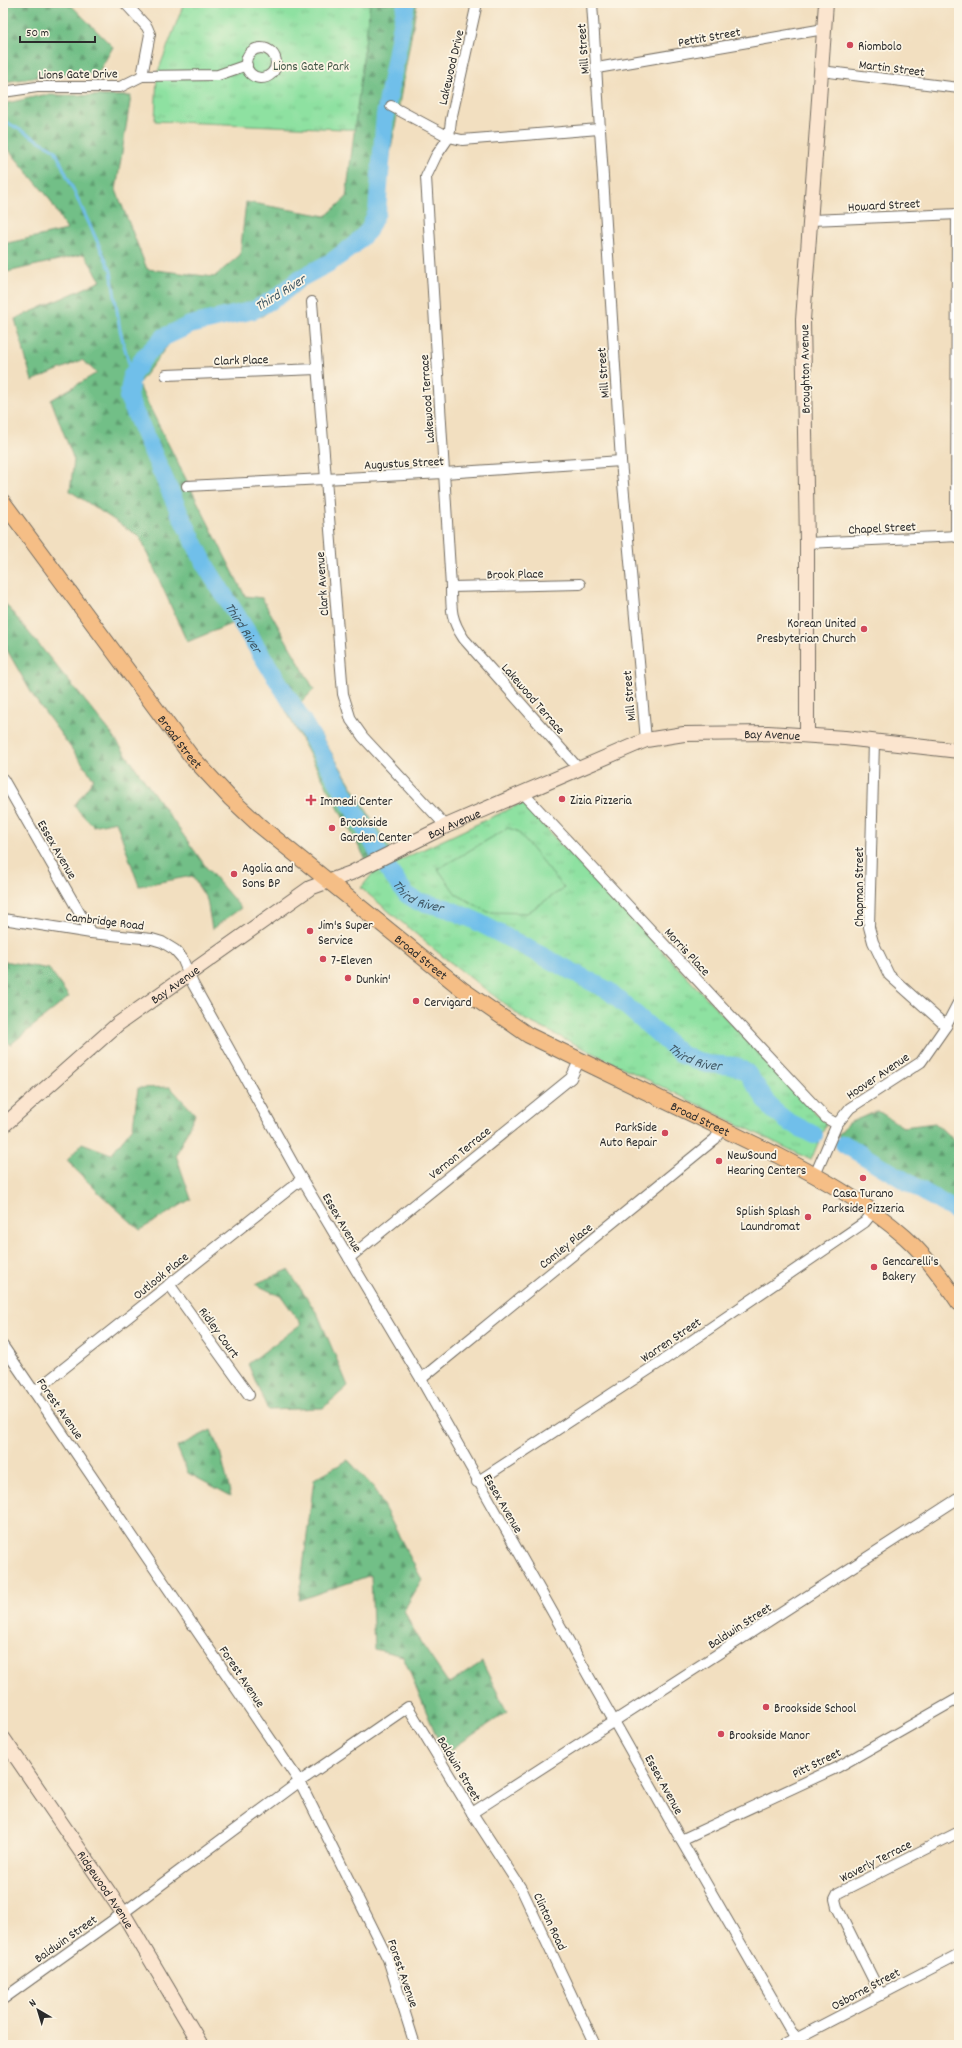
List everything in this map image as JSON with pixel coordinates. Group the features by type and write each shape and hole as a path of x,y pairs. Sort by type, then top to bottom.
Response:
{"main road":[{"name":"Broad Street","path":"3,502 191,756 207,774 256,822 329,879 411,948 497,1015 528,1035 579,1061 722,1128 815,1175 873,1212 905,1238 959,1303"}],"street":[{"path":"125,3 147,27 150,34 142,76"},
{"name":"Lakewood Drive","path":"449,137 451,120 477,3"},
{"name":"Mill Street","path":"592,3 621,461 646,740"},
{"name":"Broughton Avenue","path":"806,735 807,543 804,320 826,3"},
{"name":"Pettit Street","path":"597,68 824,29"},
{"name":"Lions Gate Drive","path":"3,92 37,87 120,87 142,76 218,75 247,65"},
{"name":"Martin Street","path":"821,71 959,88"},
{"path":"391,106 449,137 462,140 599,129"},
{"name":"Lakewood Terrace","path":"449,137 433,161 426,177 451,587 451,613 458,630 579,769"},
{"path":"958,214 958,536"},
{"name":"Howard Street","path":"811,220 958,214"},
{"name":"Clark Avenue","path":"312,302 343,694 351,720 363,737 446,826"},
{"name":"Clark Place","path":"166,375 317,369"},
{"name":"Augustus Street","path":"187,486 444,473 621,461"},
{"name":"Chapel Street","path":"807,543 958,536"},
{"name":"Brook Place","path":"451,587 580,584"},
{"name":"Bay Avenue","path":"3,1126 104,1035 293,898 329,879 351,872 446,826 646,740 684,734 806,735 959,751"},
{"name":"Chapman Street","path":"874,742 869,927 873,942 889,975 946,1026"},
{"name":"Essex Avenue","path":"3,778 91,932"},
{"name":"Morris Place","path":"523,793 822,1114 837,1124"},
{"name":"Cambridge Road","path":"3,919 152,939 162,942 178,954 188,973"},
{"name":"Essex Avenue","path":"188,973 302,1179 421,1379 477,1482 615,1720 681,1840 797,2042"},
{"name":"Hoover Avenue","path":"815,1175 837,1124 850,1108 921,1062 946,1026 959,1001"},
{"name":"Vernon Terrace","path":"349,1258 571,1078 579,1061"},
{"name":"Comley Place","path":"421,1379 715,1139 722,1128"},
{"name":"Outlook Place","path":"34,1392 302,1179"},
{"name":"Warren Street","path":"477,1482 671,1355 865,1222 873,1212"},
{"name":"Ridley Court","path":"169,1284 249,1395"},
{"name":"Forest Avenue","path":"3,1346 299,1782 388,1959 415,2045"},
{"name":"Baldwin Street","path":"3,1999 123,1913 299,1782 408,1707 472,1813 959,1498"},
{"name":"Pitt Street","path":"681,1840 838,1766 959,1698"},
{"name":"Ridgewood Avenue","path":"3,1738 123,1913 201,2045"},
{"name":"Clinton Road","path":"472,1813 522,1890 595,2045"},
{"name":"Waverly Terrace","path":"880,1995 836,1908 835,1899 838,1893 959,1832"},
{"name":"Osborne Street","path":"784,2045 797,2042 880,1995 959,1954"}],"green space":[{"path":"3,3 69,3 113,47 97,75 70,73 3,82"},
{"name":"Lions Gate Park","path":"184,3 383,3 367,130 155,121 157,74"},
{"path":"370,3 417,3 376,234 262,316 175,336 138,384 245,596 262,598 314,689 301,703 398,862 373,873 238,621 187,642 140,537 70,491 74,460 51,400 97,373 82,360 32,381 15,319 101,281 84,254 3,273 3,244 67,230 49,198 3,143 3,104 43,95 131,96 116,190 147,269 214,277 240,255 246,202 326,216 346,198"},
{"path":"3,601 108,729 206,867 241,908 212,929 207,900 192,876 139,886 116,821 93,826 74,806 94,779 35,699 3,643"},
{"path":"522,803 826,1124 811,1160 524,1019 441,955 361,888 373,873"},
{"path":"508,828 517,831 564,888 527,913 488,912 456,894 438,869"},
{"path":"3,961 49,969 69,997 10,1045 3,1038"},
{"path":"170,1087 195,1114 176,1155 191,1199 140,1230 99,1193 67,1161 82,1143 111,1154 133,1127 138,1088"},
{"path":"878,1111 903,1127 935,1123 956,1142 959,1148 959,1216 848,1152 838,1135 848,1123"},
{"path":"288,1270 318,1315 348,1386 323,1408 268,1410 248,1364 301,1324 282,1297 255,1284"},
{"path":"211,1430 220,1451 231,1496 188,1473 177,1447"},
{"path":"348,1460 374,1488 422,1580 404,1610 415,1634 449,1684 482,1662 507,1712 444,1754 403,1656 374,1649 371,1575 299,1600 314,1479"}],"waterway":[{"name":"Third River","path":"406,3 385,115 377,212 368,231 353,246 331,262 299,279 279,296 254,310 190,325 164,337 145,356 132,375 128,397 181,516 207,568 298,713 391,874 406,894 417,901 446,908 474,920 609,991 682,1055 706,1064 736,1066 747,1073 773,1110 787,1121 814,1135"},
{"path":"3,120 55,150 111,271 120,330 132,375"},
{"name":"Third River","path":"844,1144 959,1213"}],"place":[{"name":"Riombolo","path":"850,45"},
{"name":"Korean United Presbyterian Church","path":"864,629"},
{"name":"Zizia Pizzeria","path":"562,799"},
{"name":"Immedi Center","path":"311,800"},
{"name":"Brookside Garden Center","path":"332,828"},
{"name":"Agolia and Sons BP","path":"234,874"},
{"name":"Jim's Super Service","path":"310,931"},
{"name":"7-Eleven","path":"323,959"},
{"name":"Dunkin'","path":"348,978"},
{"name":"Cervigard","path":"416,1001"},
{"name":"ParkSide Auto Repair","path":"665,1133"},
{"name":"NewSound Hearing Centers","path":"719,1161"},
{"name":"Casa Turano Parkside Pizzeria","path":"863,1178"},
{"name":"Splish Splash Laundromat","path":"808,1217"},
{"name":"Gencarelli's Bakery","path":"874,1267"},
{"name":"Brookside School","path":"766,1707"},
{"name":"Brookside Manor","path":"721,1734"}]}
